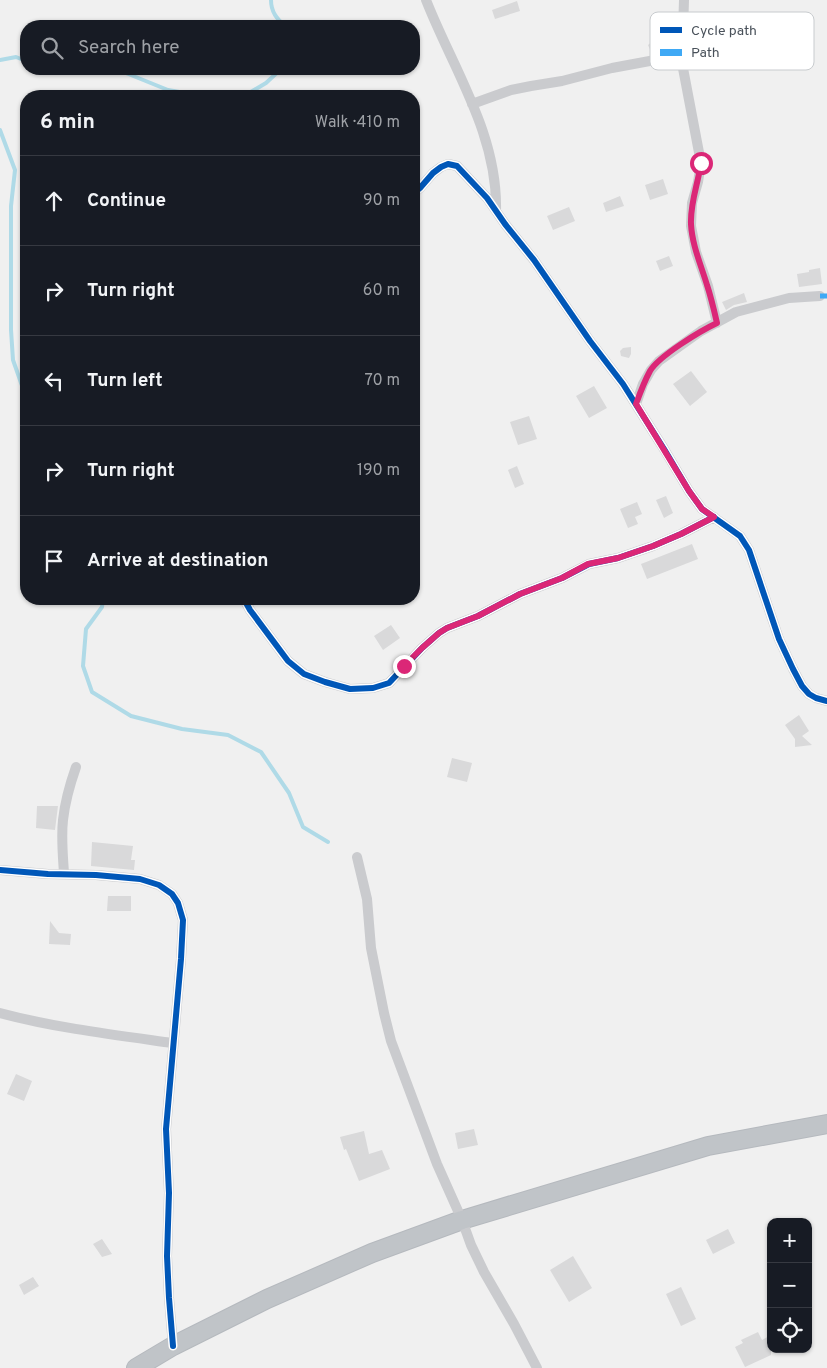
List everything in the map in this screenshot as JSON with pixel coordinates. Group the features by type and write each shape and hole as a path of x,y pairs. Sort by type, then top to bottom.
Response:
{"highway":[{"path":"136,1368 173,1346 267,1299 372,1252 462,1220 708,1146 827,1124"}],"street":[{"path":"426,0 472,104 490,151 497,192 496,211"},
{"path":"472,104 511,90 562,81 612,68 650,61"},
{"path":"684,70 701,163 692,203 691,226 696,252 708,286 717,323"},
{"path":"420,188 433,173 448,164 457,166 487,198 534,260 590,342 623,384 702,509 740,536 749,550 779,639 802,686 809,694 827,701"},
{"path":"636,404 643,384 659,361 701,331 736,312 789,298 820,296"},
{"path":"247,605 288,661 304,674 325,682 350,688 373,688 388,683 422,648 447,628 478,616 520,594 562,578 588,564 618,558 653,546 714,517"},
{"path":"64,874 63,819 76,767"},
{"path":"357,857 367,899 371,948 391,1040 437,1164 471,1245 537,1368"},
{"path":"0,870 140,879 159,884 172,894 178,902 183,920 181,959 166,1128 169,1192 167,1256 173,1346"},
{"path":"0,1013 81,1030 173,1043"}],"building":[{"path":"517,1 520,11 495,19 492,10"},
{"path":"663,179 668,194 650,200 645,185"},
{"path":"620,196 624,206 606,212 603,203"},
{"path":"569,207 575,221 553,230 547,216"},
{"path":"669,256 673,266 660,271 656,261"},
{"path":"820,268 822,284 799,287 797,274"},
{"path":"744,293 747,302 734,305 726,310 722,302"},
{"path":"631,347 629,358 621,356 620,351 623,348"},
{"path":"691,371 707,392 690,406 673,384"},
{"path":"594,386 607,408 589,418 576,396"},
{"path":"529,416 537,439 518,445 510,422"},
{"path":"517,466 524,484 515,488 508,470"},
{"path":"666,496 673,513 664,518 656,500"},
{"path":"637,502 642,514 635,517 638,524 628,528 620,509"},
{"path":"692,544 698,559 647,579 641,564"},
{"path":"391,625 400,638 383,650 374,636"},
{"path":"799,715 809,731 802,736 812,745 795,747 795,739 785,725"},
{"path":"452,758 472,763 467,782 447,777"},
{"path":"37,806 58,806 55,830 36,828"},
{"path":"92,842 133,846 131,860 135,860 134,870 91,866"},
{"path":"108,896 131,896 131,911 107,911"},
{"path":"50,921 59,933 71,934 70,945 49,944"},
{"path":"16,1074 32,1081 24,1101 7,1094"},
{"path":"474,1129 478,1145 458,1149 455,1133"},
{"path":"364,1131 369,1154 382,1150 390,1169 359,1181 340,1137"},
{"path":"728,1229 735,1243 713,1254 706,1240"},
{"path":"102,1239 112,1254 102,1257 93,1244"},
{"path":"573,1256 592,1288 569,1302 550,1270"},
{"path":"33,1277 39,1286 24,1295 19,1285"},
{"path":"681,1287 696,1319 681,1326 666,1294"},
{"path":"758,1332 762,1340 767,1337 767,1353 771,1353 771,1355 745,1367 735,1347 743,1343 741,1340"}],"waterway":[{"path":"271,0 272,8 278,20"},
{"path":"0,60 16,57 20,59"},
{"path":"131,75 168,90"},
{"path":"254,90 275,75"},
{"path":"0,130 15,170 11,206 11,330 13,360 20,380"},
{"path":"102,605 86,629 83,666 92,692 131,716 182,729 228,735 261,752 289,793 303,827 328,842"}],"marked path":[{"path":"820,296 827,296"}],"cycle path":[{"path":"420,188 433,173 448,164 457,166 487,198 623,384 702,509 740,536 749,550 779,639 793,669 802,686 809,694 827,701"},
{"path":"247,605 288,661 304,674 350,689 373,688 389,683 422,648 447,628 478,616 520,594 562,578 589,564 618,558 653,546 714,517"},
{"path":"0,870 140,879 159,885 172,894 178,903 183,920 181,959 166,1129 169,1193 167,1256 173,1346"}],"route":[{"path":"404,666 422,648 447,628 478,616 520,594 562,578 588,564 618,558 653,546 714,517 702,509 689,491 636,404 643,384 659,361 701,331 717,323 708,286 696,252 691,226 692,203 701,163"}]}
